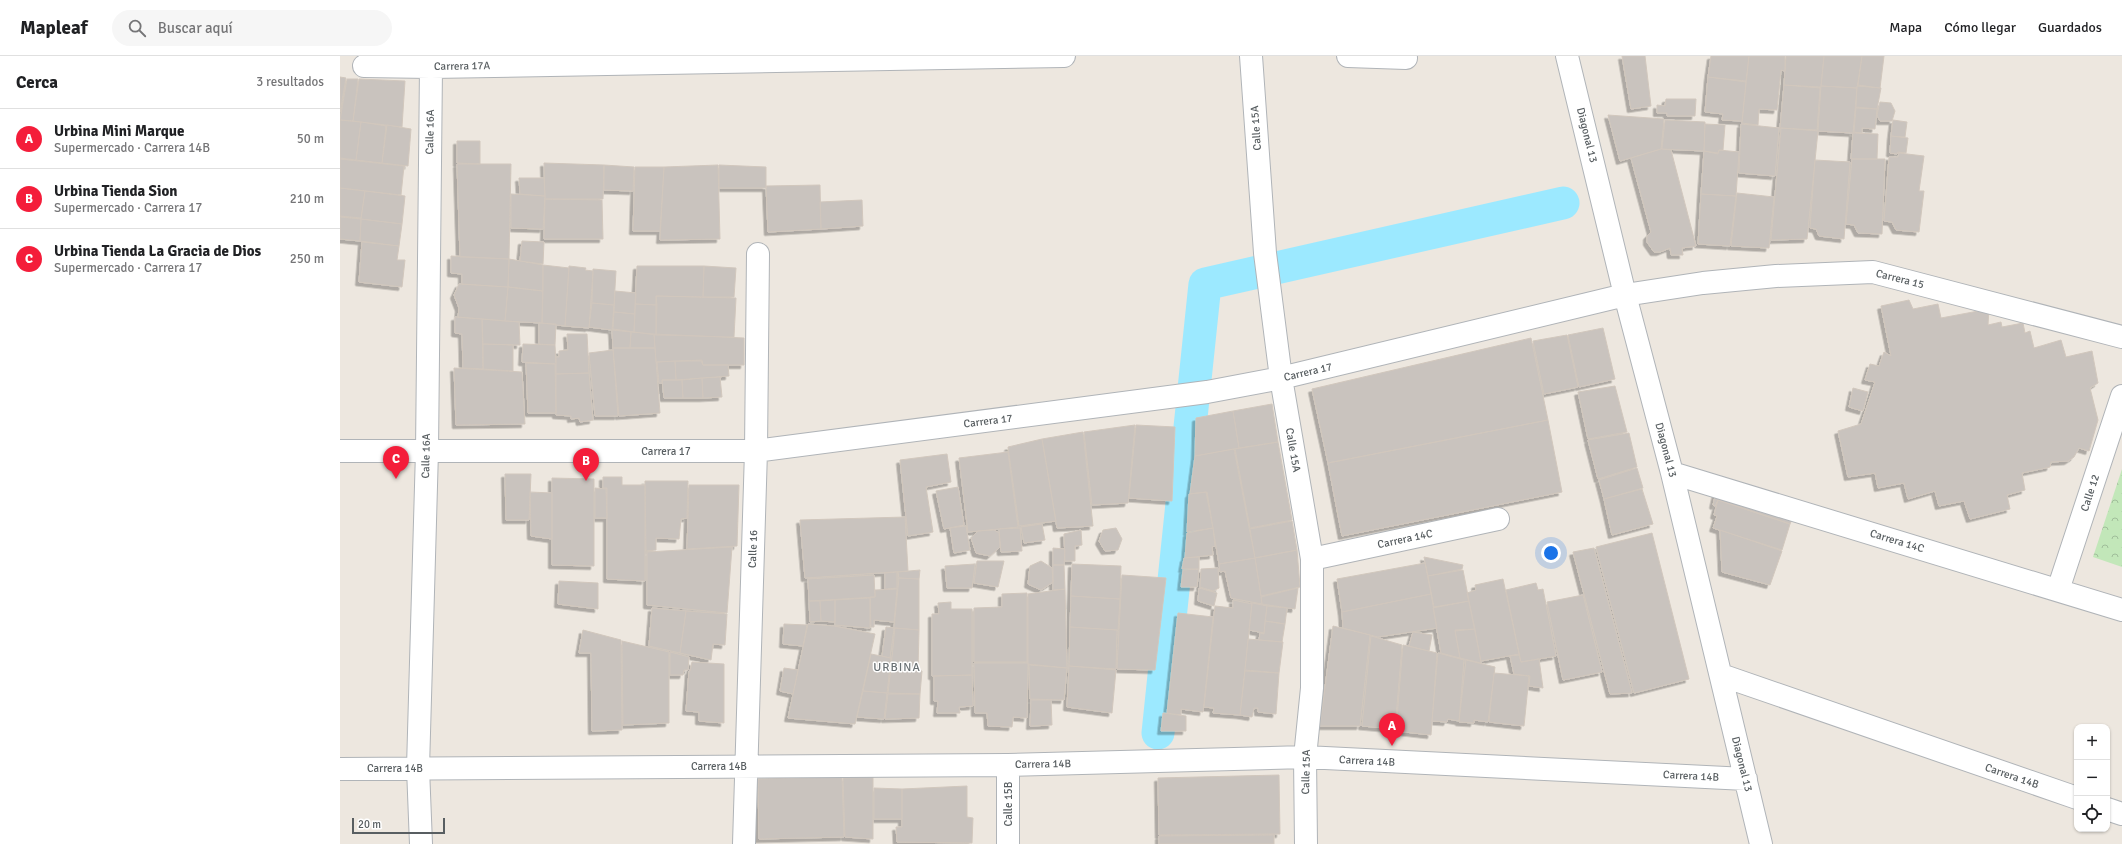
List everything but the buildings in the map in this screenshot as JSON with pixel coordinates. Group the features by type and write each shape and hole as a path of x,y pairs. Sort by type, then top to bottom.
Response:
{"street":[{"name":"Carrera 17A","path":"364,66 431,67 1064,56"},
{"name":"Calle 15A","path":"1251,56 1266,252 1281,378 1312,559 1312,688 1305,758 1306,844"},
{"path":"1348,56 1406,58"},
{"name":"Diagonal 13","path":"1567,56 1625,295 1672,473 1761,844"},
{"name":"Calle 16A","path":"421,844 418,768 427,451 431,67"},
{"name":"Calle 16","path":"744,844 756,451 758,254"},
{"name":"Carrera 15","path":"1625,295 1711,282 1776,276 1873,272 2122,337"},
{"name":"Carrera 17","path":"340,451 756,451 1207,392 1281,378 1625,295"},
{"name":"Calle 12","path":"2058,590 2122,396"},
{"name":"Carrera 14C","path":"1672,473 2122,610"},
{"name":"Carrera 14C","path":"1312,559 1498,519"},
{"name":"Carrera 14B","path":"1720,675 2074,797"},
{"name":"Carrera 14B","path":"340,769 747,765 1008,765 1305,758 1746,779"},
{"name":"Calle 15B","path":"1008,765 1008,844"},
{"path":"2110,810 2122,814"}],"green space":[{"path":"2122,469 2122,567 2093,557"}],"waterway":[{"path":"1158,733 1205,284 1563,203"}],"place":[{"name":"Urbina Tienda La Gracia de Dios","path":"396,479"},
{"name":"Urbina Tienda Sion","path":"586,481"},
{"name":"Urbina Mini Marque","path":"1392,746"}],"district":[{"name":"URBINA","path":"897,667"}]}
